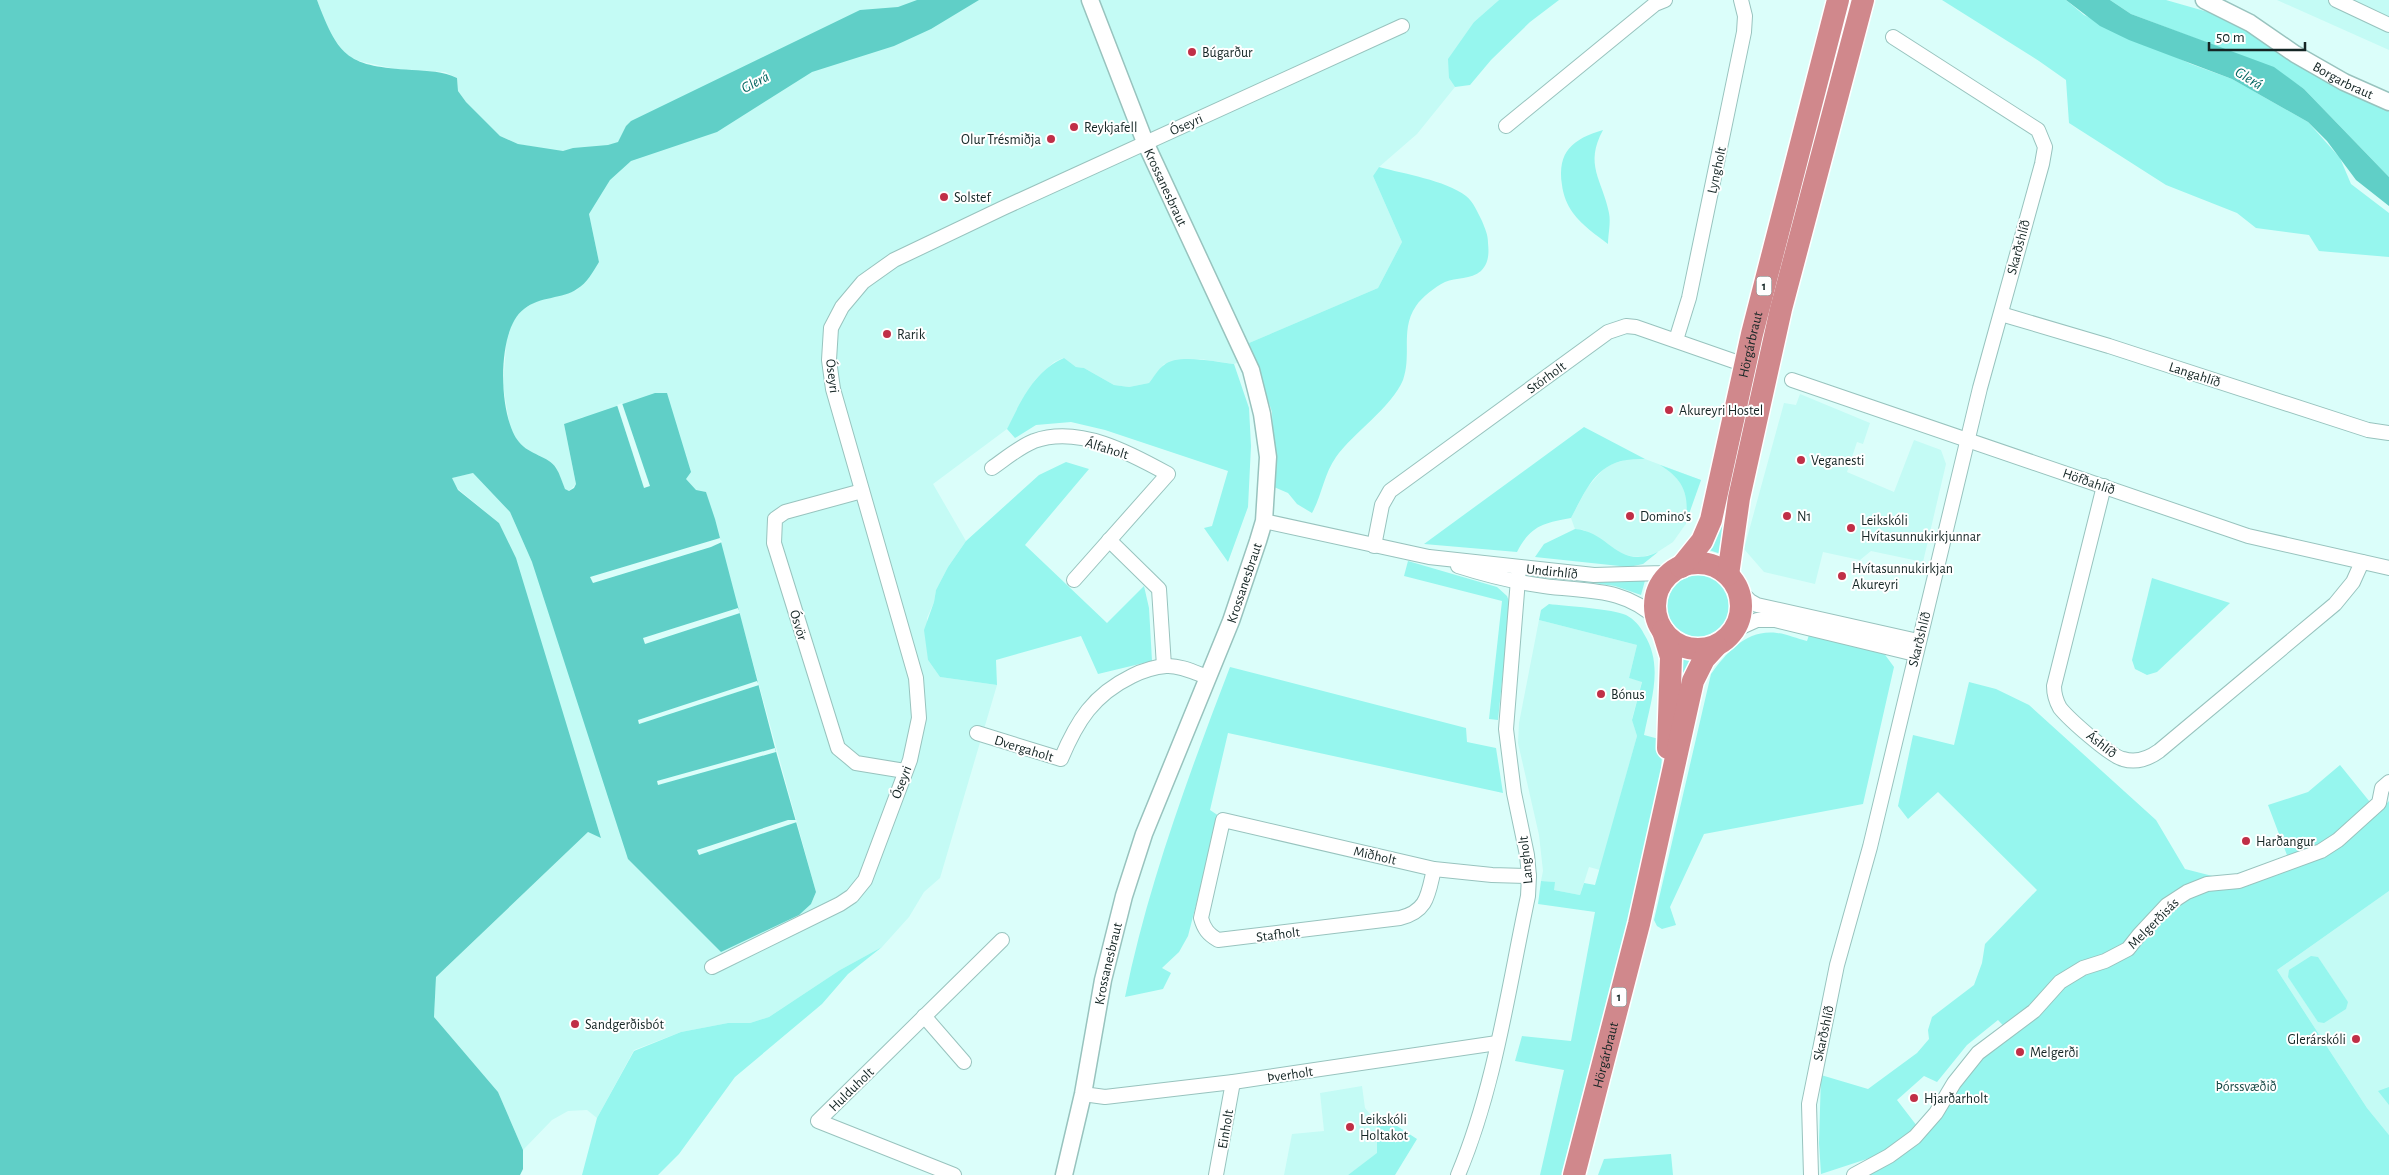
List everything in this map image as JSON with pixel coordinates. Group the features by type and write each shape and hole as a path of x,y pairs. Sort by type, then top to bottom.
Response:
{"highway":[{"name":"Hörgárbraut","path":"1662,819 1672,678 1671,657 1655,609 1658,592 1667,577 1696,550 1708,530 1745,365 1838,0"},
{"name":"Hörgárbraut","path":"1574,1175 1639,924 1693,682 1704,659 1735,630 1741,609 1733,581 1739,498 1781,309 1863,0"},
{"path":"1678,568 1689,564 1706,564 1714,566 1733,581"},
{"path":"1660,626 1671,640 1693,649 1716,646"}],"street":[{"name":"Krossanesbraut","path":"1064,1175 1083,1094 1103,980 1124,896 1144,834 1231,621 1264,521 1268,456 1262,414 1251,370 1145,142 1090,0"},
{"path":"1506,126 1656,4 1665,0"},
{"name":"Lyngholt","path":"1676,340 1689,298 1744,32 1745,16 1741,0"},
{"name":"Borgarbraut","path":"2204,0 2250,23 2295,54 2344,82 2389,102"},
{"name":"Borgarbraut","path":"2233,0 2250,23"},
{"path":"2336,0 2389,25"},
{"name":"Óseyri","path":"712,967 840,904 855,892 865,880 910,760 919,718 916,678 833,389 829,360 831,328 842,307 863,282 894,260 1145,142 1402,26"},
{"name":"Skarðshlíð","path":"1810,1175 1809,1104 1837,965 1870,847 1967,440 2045,147 2038,130 1893,37"},
{"name":"Langahlíð","path":"2000,314 2109,346 2368,430 2389,433"},
{"name":"Stórholt","path":"1374,546 1382,505 1390,491 1608,332 1626,326 1636,327 1676,340 1745,365 1757,374 1764,388"},
{"name":"Höfðahlíð","path":"1792,380 2248,536 2389,568"},
{"name":"Álfaholt","path":"992,468 1032,442 1047,438 1071,438 1095,442 1126,451 1168,474 1074,580"},
{"name":"Áshlíð","path":"2104,486 2054,686 2056,700 2064,713 2108,751 2121,759 2136,761 2159,751 2335,604 2352,582 2362,562"},
{"name":"Ósvör","path":"862,491 785,512 774,519 774,543 838,748 856,763 905,772"},
{"name":"Undirhlíð","path":"1264,521 1374,546 1618,594 1642,606 1660,626"},
{"path":"1110,540 1159,589 1164,666"},
{"name":"Undirhlíð","path":"1518,574 1594,576 1663,573 1678,568"},
{"name":"Langholt","path":"1458,1175 1476,1131 1488,1090 1528,896 1527,854 1514,792 1506,729 1518,574"},
{"path":"1733,581 1750,601 1757,605 1917,647"},
{"path":"1735,630 1756,620 1775,620 1917,647"},
{"name":"Dvergaholt","path":"977,734 1061,759 1076,727 1096,699 1123,681 1139,673 1164,666 1182,669 1207,677"},
{"name":"Melgerðisás","path":"1854,1175 1889,1156 1915,1137 1936,1113 1959,1076 1978,1053 2034,1011 2060,982 2083,968 2105,961 2128,949 2148,924 2167,905 2187,892 2207,884 2239,881 2321,851 2338,840 2379,803 2385,785"},
{"name":"Miðholt","path":"1223,820 1434,869 1492,875 1529,876"},
{"name":"Stafholt","path":"1223,820 1201,918 1204,928 1218,940 1411,916 1421,909 1427,898 1434,869"},
{"name":"Hulduholt","path":"954,1175 818,1121 1002,940"},
{"path":"924,1016 964,1062"},
{"name":"Þverholt","path":"1083,1094 1105,1097 1233,1082 1497,1044"},
{"name":"Einholt","path":"1216,1175 1233,1082"}],"shaded area":[{"path":"317,0 1499,0 1474,22 1449,78 1455,87 1417,134 1379,167 1373,176 1402,242 1378,288 1249,343 1255,356 1234,364 1200,359 1164,364 1149,383 1129,387 1114,385 1084,368 1076,367 1063,358 1054,362 1035,380 1007,429 933,484 966,541 948,567 936,590 934,602 927,618 928,660 940,677 997,685 940,878 924,892 909,917 882,947 840,970 769,1017 750,1023 728,1023 681,1032 634,1050 597,1118 587,1110 568,1111 552,1120 523,1150 498,1092 434,1017 436,977 588,832 601,837 499,523 458,489 451,478 473,473 510,512 532,562 811,904 816,892 706,492 696,491 686,479 584,417 564,424 576,484 569,491 565,489 556,467 528,452 518,442 510,428 503,385 507,334 515,318 523,309 539,300 577,290 599,262 589,214 563,152 518,144 500,136 466,102 458,91 457,78 445,72 396,69 359,61 346,55 327,29"},
{"path":"2277,0 2389,0 2389,50"},
{"path":"1800,394 1870,423 1863,444 1857,442 1847,472 1894,492 1914,440 1941,450 1946,464 1923,562 1871,551 1860,560 1823,552 1815,584 1764,572 1744,549 1784,403 1796,405"},
{"path":"1628,459 1645,459 1701,480 1685,525 1673,542 1656,553 1642,557 1622,555 1584,530 1575,529 1571,518 1587,488 1606,466"},
{"path":"1539,620 1637,645 1629,678 1642,681 1632,719 1637,736 1600,870 1589,867 1580,895 1554,890 1554,882 1541,881 1543,871 1539,835 1518,743 1519,723"},
{"name":"Glerárskóli","path":"2389,891 2389,1135 2367,1108 2277,970"},
{"name":"Leikskóli Holtakot","path":"1362,1086 1365,1108 1377,1123 1378,1153 1348,1175 1284,1175 1292,1134 1324,1131 1320,1093"}],"green space":[{"path":"1499,0 1559,0 1530,22 1491,60 1470,85 1455,87 1449,78 1448,59 1474,22"},
{"path":"1942,0 2066,0 2084,15 2191,64 2232,79 2308,122 2340,158 2351,184 2389,213 2389,257 2319,251 2309,235 2256,228 2237,213 2166,185 2069,123 2066,80"},
{"path":"2110,0 2166,0 2208,12 2254,33 2389,108 2389,177 2304,89 2274,68 2131,14"},
{"path":"1603,130 1595,153 1595,163 1609,213 1608,244 1585,226 1571,210 1563,192 1561,173 1562,163 1569,148 1583,138"},
{"path":"1379,167 1436,182 1457,190 1466,196 1475,207 1486,232 1488,258 1484,268 1477,274 1445,282 1429,292 1416,306 1408,324 1407,361 1403,380 1398,390 1336,457 1312,513 1297,504 1288,493 1274,487 1272,412 1249,343 1378,288 1402,242 1373,176"},
{"path":"1064,358 1076,367 1084,368 1114,385 1129,387 1149,383 1158,371 1170,361 1198,359 1234,364 1249,408 1251,446 1248,507 1228,562 1204,528 1212,526 1228,471 1105,430 1071,422 1036,425 1015,438 1007,429 1023,398 1036,379 1044,371"},
{"path":"1754,387 1721,554 1706,549 1716,533"},
{"path":"1584,427 1645,459 1629,459 1606,467 1598,474 1584,493 1571,518 1539,527 1528,536 1517,552 1424,544"},
{"path":"1066,462 1089,469 1025,545 1107,623 1144,586 1149,608 1152,661 1098,674 1081,636 996,660 997,685 940,677 928,660 924,630 934,602 936,590 948,567 966,541 1039,475"},
{"path":"1660,465 1701,480 1685,525 1687,506 1684,490 1675,477"},
{"path":"1575,529 1587,531 1623,554 1633,557 1644,557 1658,552 1643,564 1629,567 1535,557 1544,544"},
{"path":"1408,561 1497,587 1507,596 1510,604 1498,720 1489,719 1502,601 1404,576"},
{"path":"1697,573 1709,576 1720,583 1727,594 1730,606 1727,618 1720,629 1709,636 1697,639 1685,636 1674,629 1667,618 1664,606 1667,594 1674,583 1685,576"},
{"path":"1549,577 1646,577 1641,595 1615,586"},
{"path":"2152,578 2230,603 2157,672 2147,675 2135,669 2132,660"},
{"path":"1549,604 1601,609 1620,613 1629,617 1639,626 1650,646 1655,671 1644,735 1659,739 1662,754 1661,771 1570,1175 1540,1175 1564,1070 1515,1061 1522,1036 1571,1041 1595,912 1538,904 1541,881 1555,882 1554,890 1580,895 1584,883 1595,885 1637,736 1632,720 1642,682 1629,678 1637,645 1539,620 1541,610"},
{"path":"1810,632 1883,652 1894,667 1863,804 1704,834 1670,907 1676,925 1662,929 1657,926 1654,920 1711,674 1731,650 1747,638 1766,633 1777,633 1807,641"},
{"path":"1682,653 1695,655 1673,746"},
{"path":"1230,667 1466,728 1467,742 1496,748 1503,793 1228,733 1210,810 1219,816 1188,936 1179,952 1162,968 1171,973 1163,989 1125,997 1145,913 1171,830"},
{"name":"Þórssvæðið","path":"1969,682 1996,689 2029,705 2156,820 2185,869 2228,880 2290,863 2268,805 2308,792 2340,765 2378,812 2389,801 2389,891 2277,970 2367,1108 2389,1135 2389,1175 1862,1175 1942,1115 1971,1068 2010,1033 1998,1020 1967,1045 1937,1082 1924,1076 1897,1100 1917,1126 1898,1144 1870,1158 1821,1174 1819,1143 1821,1075 1868,1089 1917,1053 1929,1039 1928,1030 1932,1017 1974,985 1982,963 1985,944 2037,890 1938,792 1908,819 1898,806 1913,735 1954,745"},
{"path":"882,947 848,974 822,1004 735,1077 679,1154 658,1175 582,1175 597,1118 634,1051 681,1032 728,1023 750,1023 769,1017 840,970"},
{"path":"2311,956 2318,957 2348,1002 2346,1009 2324,1023 2318,1022 2288,977 2289,970"},
{"path":"2389,1087 2389,1105 2378,1091"},
{"path":"1377,1123 1397,1126 1417,1139 1395,1175 1348,1175 1377,1153"},
{"path":"1671,1154 1673,1175 1598,1175 1604,1159"}],"water":[{"name":"Glerá","path":"0,0 317,0 332,35 349,56 374,66 435,72 457,78 458,91 466,102 500,136 518,144 563,151 618,142 626,126 631,121 860,10 898,7 917,0 979,0 931,29 894,46 812,72 717,132 631,161 610,180 589,214 599,262 592,273 584,284 577,289 565,295 537,302 524,309 515,319 508,335 503,374 507,413 512,430 523,446 553,464 559,473 565,489 569,491 576,484 564,424 655,393 667,393 691,472 686,479 696,490 706,492 715,519 775,748 816,892 811,904 799,915 721,952 628,859 532,562 510,512 473,473 452,478 458,490 499,523 516,558 601,838 588,832 436,977 434,1017 498,1092 523,1150 523,1169 520,1175 0,1175"},
{"name":"Glerá","path":"2066,0 2110,0 2131,14 2274,67 2304,89 2389,177 2389,206 2356,180 2327,141 2308,122 2232,79 2129,40 2100,26"}],"pier":[{"path":"622,403 650,486 644,488 617,405"},
{"path":"720,538 722,542 711,547 593,583 590,577"},
{"path":"738,608 740,613 645,644 643,638"},
{"path":"757,681 759,685 639,724 638,720"},
{"path":"775,748 776,752 658,785 657,781"},
{"path":"788,820 796,820 797,822 699,855 697,850"}],"place":[{"name":"Búgarður","path":"1192,52"},
{"name":"Reykjafell","path":"1074,127"},
{"name":"Olur Trésmiðja","path":"1051,139"},
{"name":"Solstef","path":"944,197"},
{"name":"Rarik","path":"887,334"},
{"name":"Akureyri Hostel","path":"1669,410"},
{"name":"Veganesti","path":"1801,460"},
{"name":"Domino's","path":"1630,516"},
{"name":"N1","path":"1787,516"},
{"name":"Leikskóli Hvítasunnukirkjunnar","path":"1851,528"},
{"name":"Hvítasunnukirkjan Akureyri","path":"1842,576"},
{"name":"Bónus","path":"1601,694"},
{"name":"Harðangur","path":"2246,841"},
{"name":"Sandgerðisbót","path":"575,1024"},
{"name":"Glerárskóli","path":"2356,1039"},
{"name":"Melgerði","path":"2020,1052"},
{"name":"Hjarðarholt","path":"1914,1098"},
{"name":"Leikskóli Holtakot","path":"1350,1127"}]}
